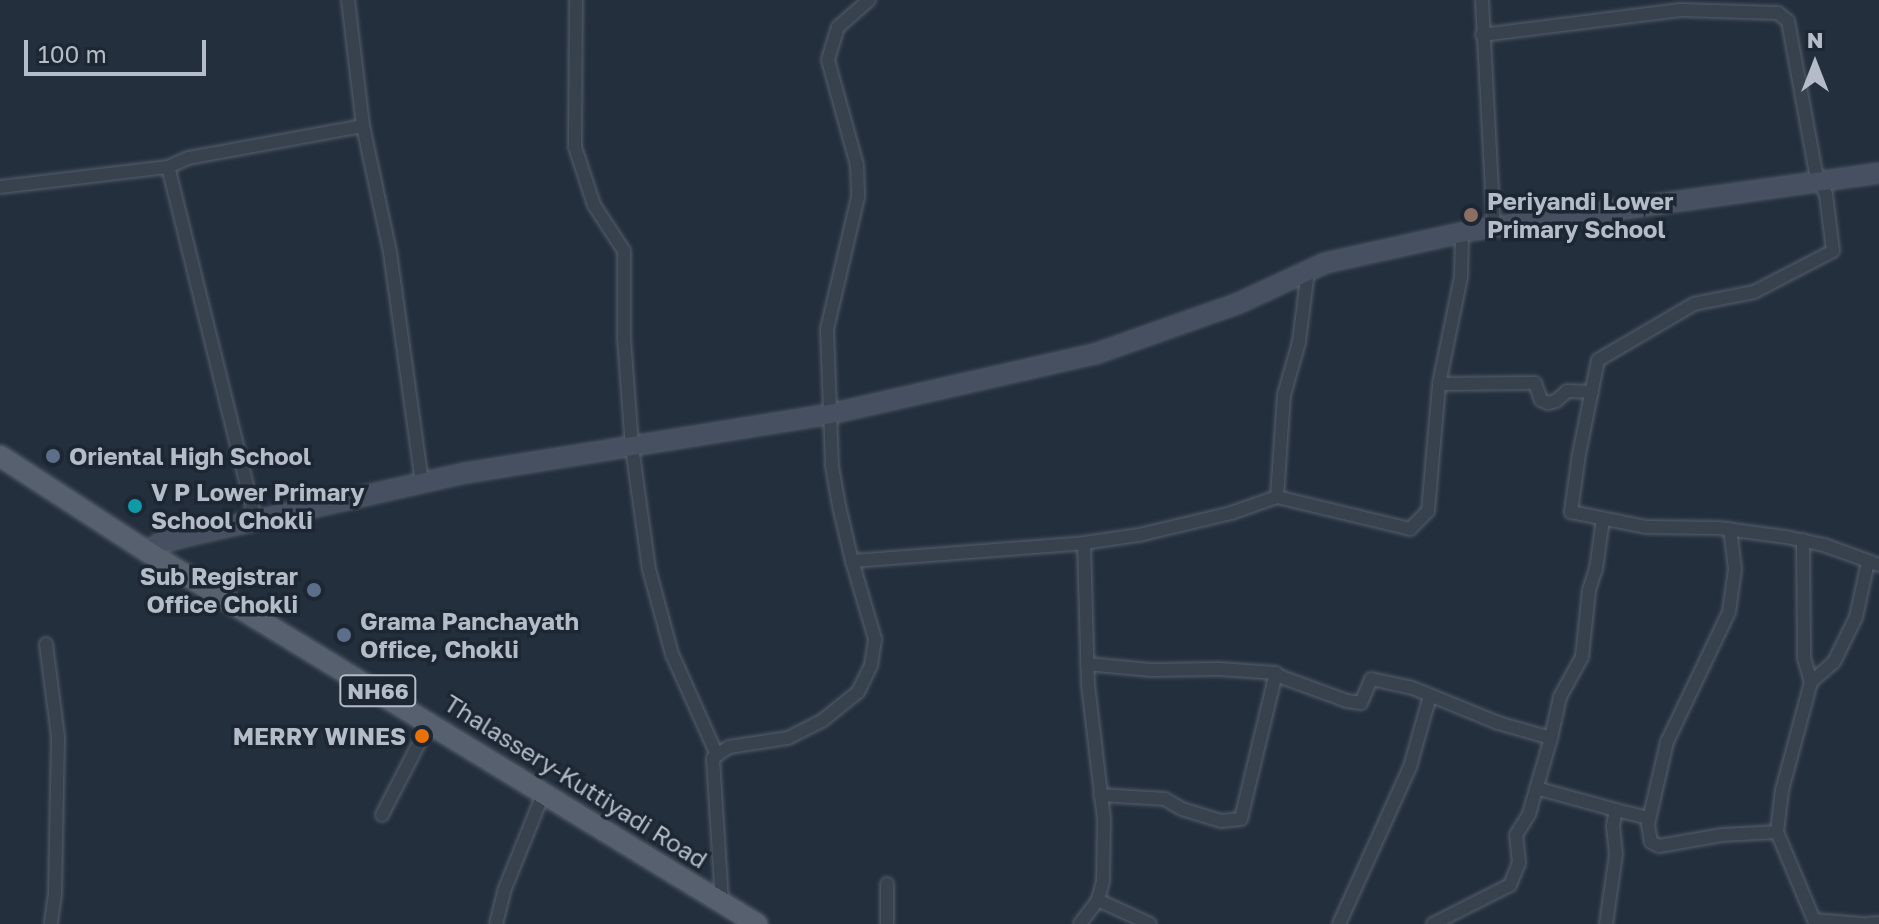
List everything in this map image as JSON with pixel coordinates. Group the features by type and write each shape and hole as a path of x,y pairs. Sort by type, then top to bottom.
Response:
{"main road":[{"path":"148,552 174,539 422,484 830,414 1095,354 1239,303 1325,263 1462,233 1879,173"},
{"name":"Thalassery-Kuttiyadi Road","path":"0,456 148,552 757,924"}],"street":[{"path":"348,0 363,126 390,252 422,484"},
{"path":"576,0 575,147 594,205 624,251 624,338 632,447 649,569 672,654 716,753"},
{"path":"722,902 712,763 716,753 729,747 788,738 823,720 858,692 871,665 875,639 852,561 832,466 827,329 858,197 857,165 828,60 838,27 869,0"},
{"path":"1482,0 1494,228"},
{"path":"1482,35 1680,10 1778,13 1788,21 1816,173 1826,194 1833,251 1754,292 1694,304 1636,341 1598,360 1571,512 1646,527 1730,529 1803,540 1874,564 1856,617 1834,662 1811,682"},
{"path":"0,187 168,167 188,158 363,126"},
{"path":"168,167 256,522"},
{"path":"852,561 1084,543 1231,513 1277,497 1410,529 1428,511 1439,384 1461,277 1462,233"},
{"path":"1277,497 1284,395 1299,342 1308,271"},
{"path":"1439,384 1535,383 1541,400 1548,403 1556,401 1567,391 1592,392"},
{"path":"1433,924 1510,885 1519,863 1516,835 1529,814 1560,697 1582,657 1589,590 1596,569 1603,519"},
{"path":"1730,529 1735,569 1729,612 1667,742 1647,818 1651,842 1659,846 1722,835 1777,832"},
{"path":"1803,540 1804,658 1811,682 1782,790 1777,832 1814,922 1879,923"},
{"path":"1080,924 1098,900 1104,856 1087,664 1084,543"},
{"path":"46,644 58,737 55,894 51,924"},
{"path":"1087,664 1151,670 1219,669 1276,675 1347,701 1361,703 1371,679 1410,687 1551,738"},
{"path":"1100,795 1165,799 1182,809 1221,821 1241,819 1276,675"},
{"path":"1339,924 1410,767 1430,696"},
{"path":"382,815 430,722"},
{"path":"1536,788 1647,818"},
{"path":"496,924 504,891 544,792"},
{"path":"1606,924 1613,892 1616,810"},
{"path":"887,884 887,924"},
{"path":"1098,900 1150,924"}],"place":[{"name":"Periyandi Lower Primary School","path":"1471,215"},
{"name":"Oriental High School","path":"53,456"},
{"name":"V P Lower Primary School Chokli","path":"135,506"},
{"name":"Sub Registrar Office Chokli","path":"314,590"},
{"name":"Grama Panchayath Office, Chokli","path":"344,635"},
{"name":"MERRY WINES","path":"422,736"}]}
